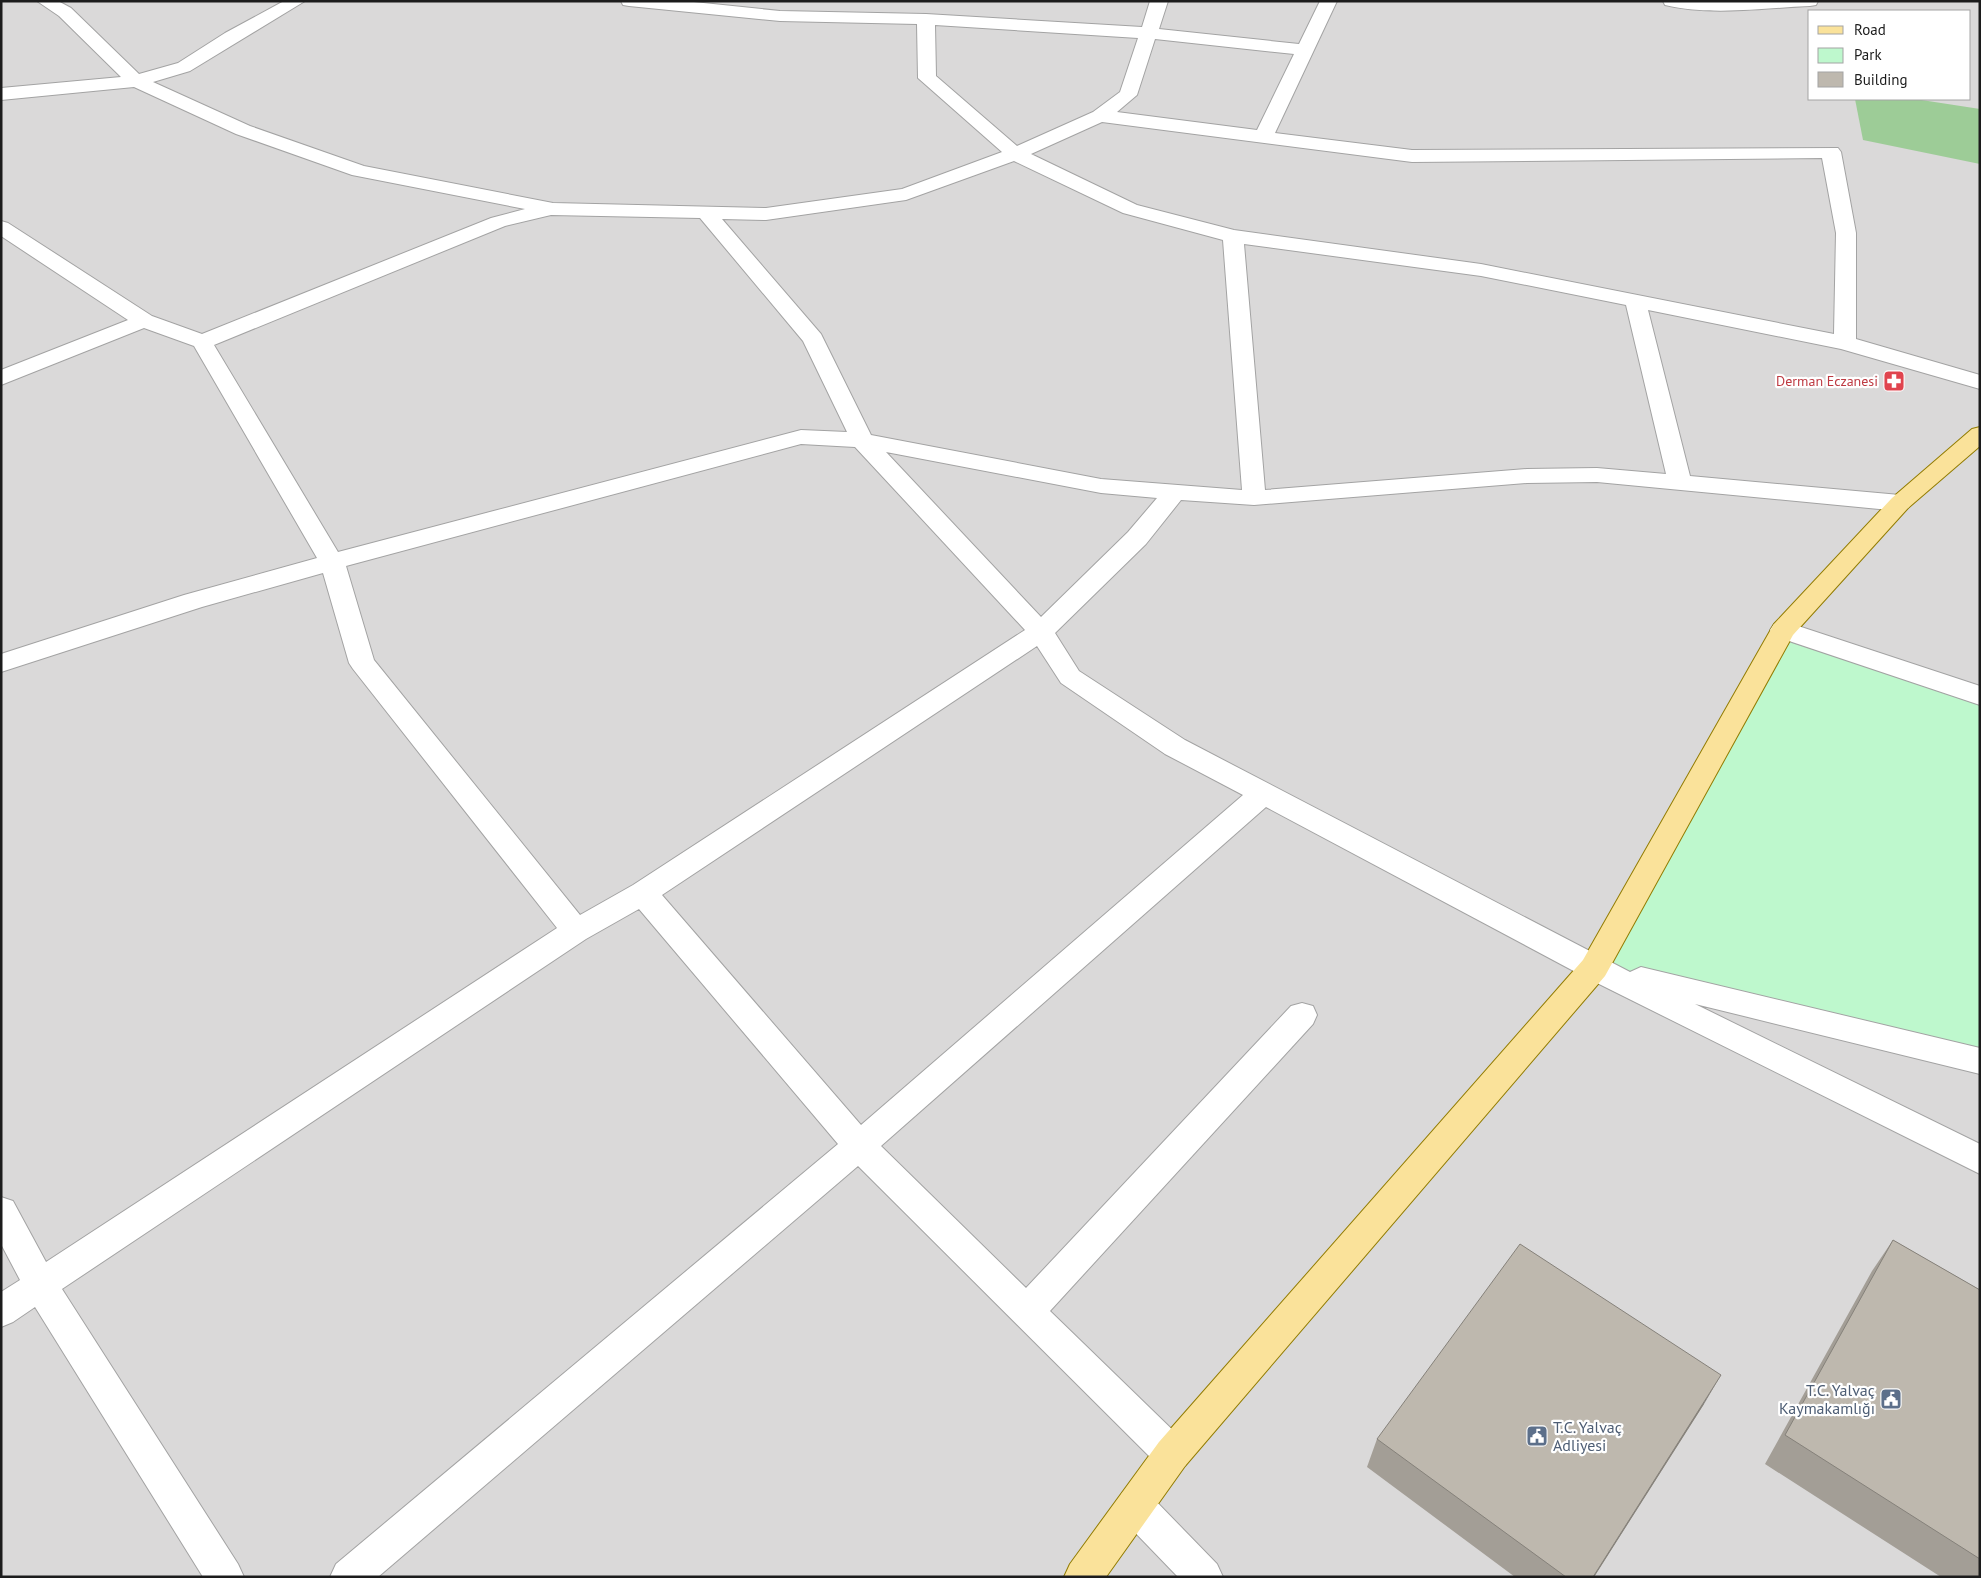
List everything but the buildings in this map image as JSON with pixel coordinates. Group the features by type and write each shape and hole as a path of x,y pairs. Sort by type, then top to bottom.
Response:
{"main road":[{"path":"1084,1577 1172,1454 1594,968 1783,630 1900,502 1980,434"}],"street":[{"path":"45,1 65,12 136,81 243,130 360,171 553,209 766,214 906,194 1015,154 1100,116 1128,95 1159,1"},
{"path":"1,94 136,81 184,67 231,37 297,1"},
{"path":"629,1 782,8 1148,33 1306,50"},
{"path":"1263,137 1329,1"},
{"path":"1671,1 1702,5 1810,1"},
{"path":"926,19 927,78 1015,154 1130,209 1233,236 1481,270 1635,300 1845,343 1980,382"},
{"path":"1100,116 1412,156 1831,152 1846,233 1845,343"},
{"path":"202,342 498,222 553,209"},
{"path":"705,212 813,339 862,440 1041,632 1070,677 1175,748 1594,968 1980,1160"},
{"path":"1,227 144,320 202,342 332,562 362,663 576,931"},
{"path":"1233,236 1254,498"},
{"path":"1635,300 1680,482"},
{"path":"1,378 144,320"},
{"path":"1,662 193,601 800,437 862,440 1101,486 1254,498 1527,476 1596,476 1900,502"},
{"path":"1,1311 576,931 643,893 1041,632 1137,538 1175,492"},
{"path":"1783,630 1980,696"},
{"path":"348,1577 859,1146 1263,794"},
{"path":"643,893 859,1146 1172,1454"},
{"path":"1594,968 1980,1061"},
{"path":"1027,1311 1302,1015"},
{"path":"1,1211 41,1286 225,1577"},
{"path":"1135,1506 1204,1577"}],"shaded area":[{"path":"1,1 1980,1 1980,1577 1,1577"}],"green space":[{"path":"1855,100 1922,100 1980,109 1980,164 1863,140"},
{"path":"1783,630 1980,696 1980,1061 1594,968"}],"place":[{"name":"Derman Eczanesi","path":"1894,381"},
{"name":"T.C. Yalvaç Kaymakamlığı","path":"1891,1399"},
{"name":"T.C. Yalvaç Adliyesi","path":"1537,1436"}]}
